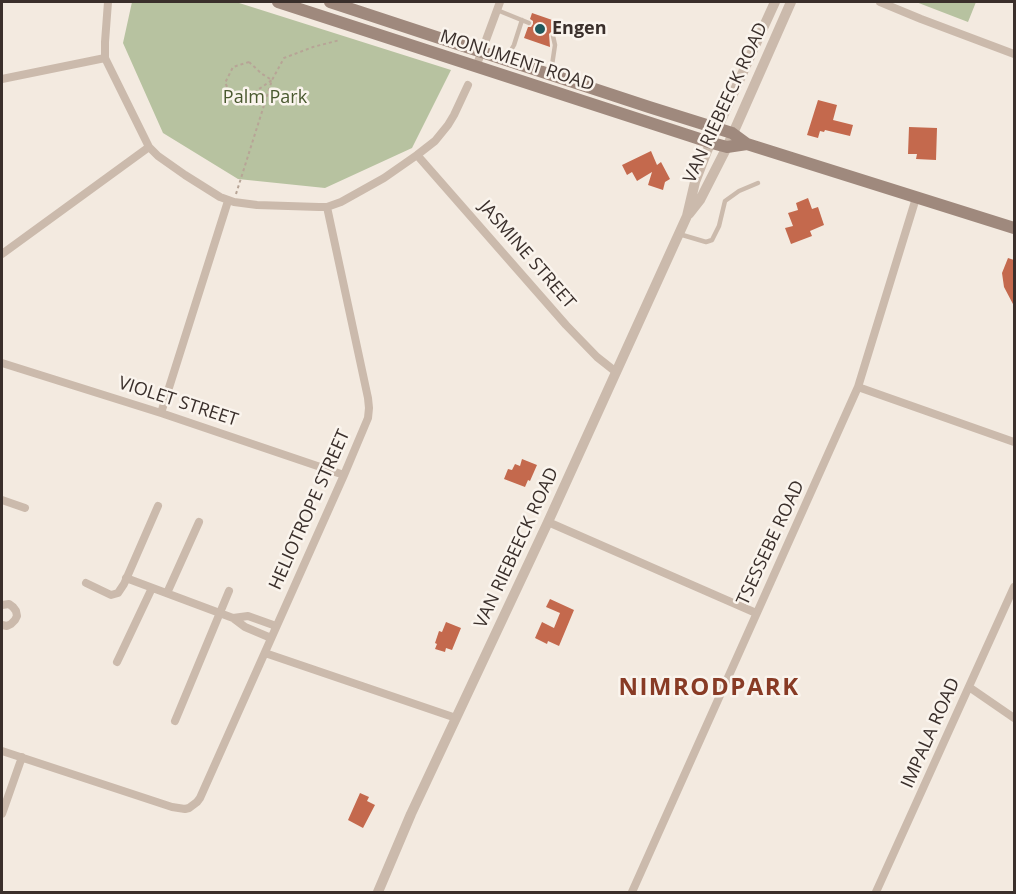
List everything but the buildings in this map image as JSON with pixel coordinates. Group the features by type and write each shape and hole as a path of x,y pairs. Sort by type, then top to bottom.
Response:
{"main road":[{"name":"MONUMENT ROAD","path":"278,2 296,4 476,67 712,143 727,147 747,144"},
{"name":"MONUMENT ROAD","path":"330,2 718,128 732,133 747,144 1014,228"}],"street":[{"path":"108,2 105,58 149,147 185,175 220,197 231,201 257,205 327,207 341,202 384,178 435,141 448,125 468,85"},
{"name":"VAN RIEBEECK ROAD","path":"378,892 411,814 548,522 679,234 687,216 695,182 775,2"},
{"name":"VAN RIEBEECK ROAD","path":"687,216 700,200 727,147 791,2"},
{"path":"880,2 1014,54"},
{"path":"476,67 498,6"},
{"path":"2,79 105,58"},
{"path":"2,254 149,147"},
{"name":"JASMINE STREET","path":"417,156 566,325 597,357 616,372"},
{"name":"TSESSEBE ROAD","path":"632,892 858,387 916,198"},
{"path":"161,413 231,201"},
{"name":"HELIOTROPE STREET","path":"22,757 179,808 189,808 200,798 366,426 368,398 327,207"},
{"name":"VIOLET STREET","path":"2,363 161,413 344,475"},
{"path":"858,387 1014,442"},
{"path":"2,500 25,508"},
{"path":"86,584 107,594 115,594 121,589 158,506"},
{"path":"167,593 199,522"},
{"path":"548,522 756,614"},
{"path":"126,578 233,618 245,627 271,638"},
{"name":"IMPALA ROAD","path":"876,892 1014,587"},
{"path":"117,662 152,588"},
{"path":"175,721 229,591"},
{"path":"2,605 11,605 17,616 12,624 2,625"},
{"path":"233,618 248,616 276,627"},
{"path":"265,653 456,718"},
{"path":"969,687 1014,718"},
{"path":"2,751 22,757 2,814"}],"lane":[{"path":"498,6 529,23"},
{"path":"506,60 514,45 522,20"},
{"path":"550,74 555,45 553,36"},
{"path":"679,234 706,242 712,240 725,201 739,191 758,183"}],"path":[{"path":"231,201 272,80 284,58 340,40"},
{"path":"249,62 272,80 249,96 232,95 225,83 233,67 249,62"}],"green space":[{"name":"Palm Park","path":"132,2 236,2 451,70 412,148 325,188 238,179 163,133 123,43"},
{"path":"916,2 976,2 968,22"}],"place":[{"name":"Engen","path":"540,29"}],"district":[{"name":"NIMRODPARK","path":"709,688"}]}
